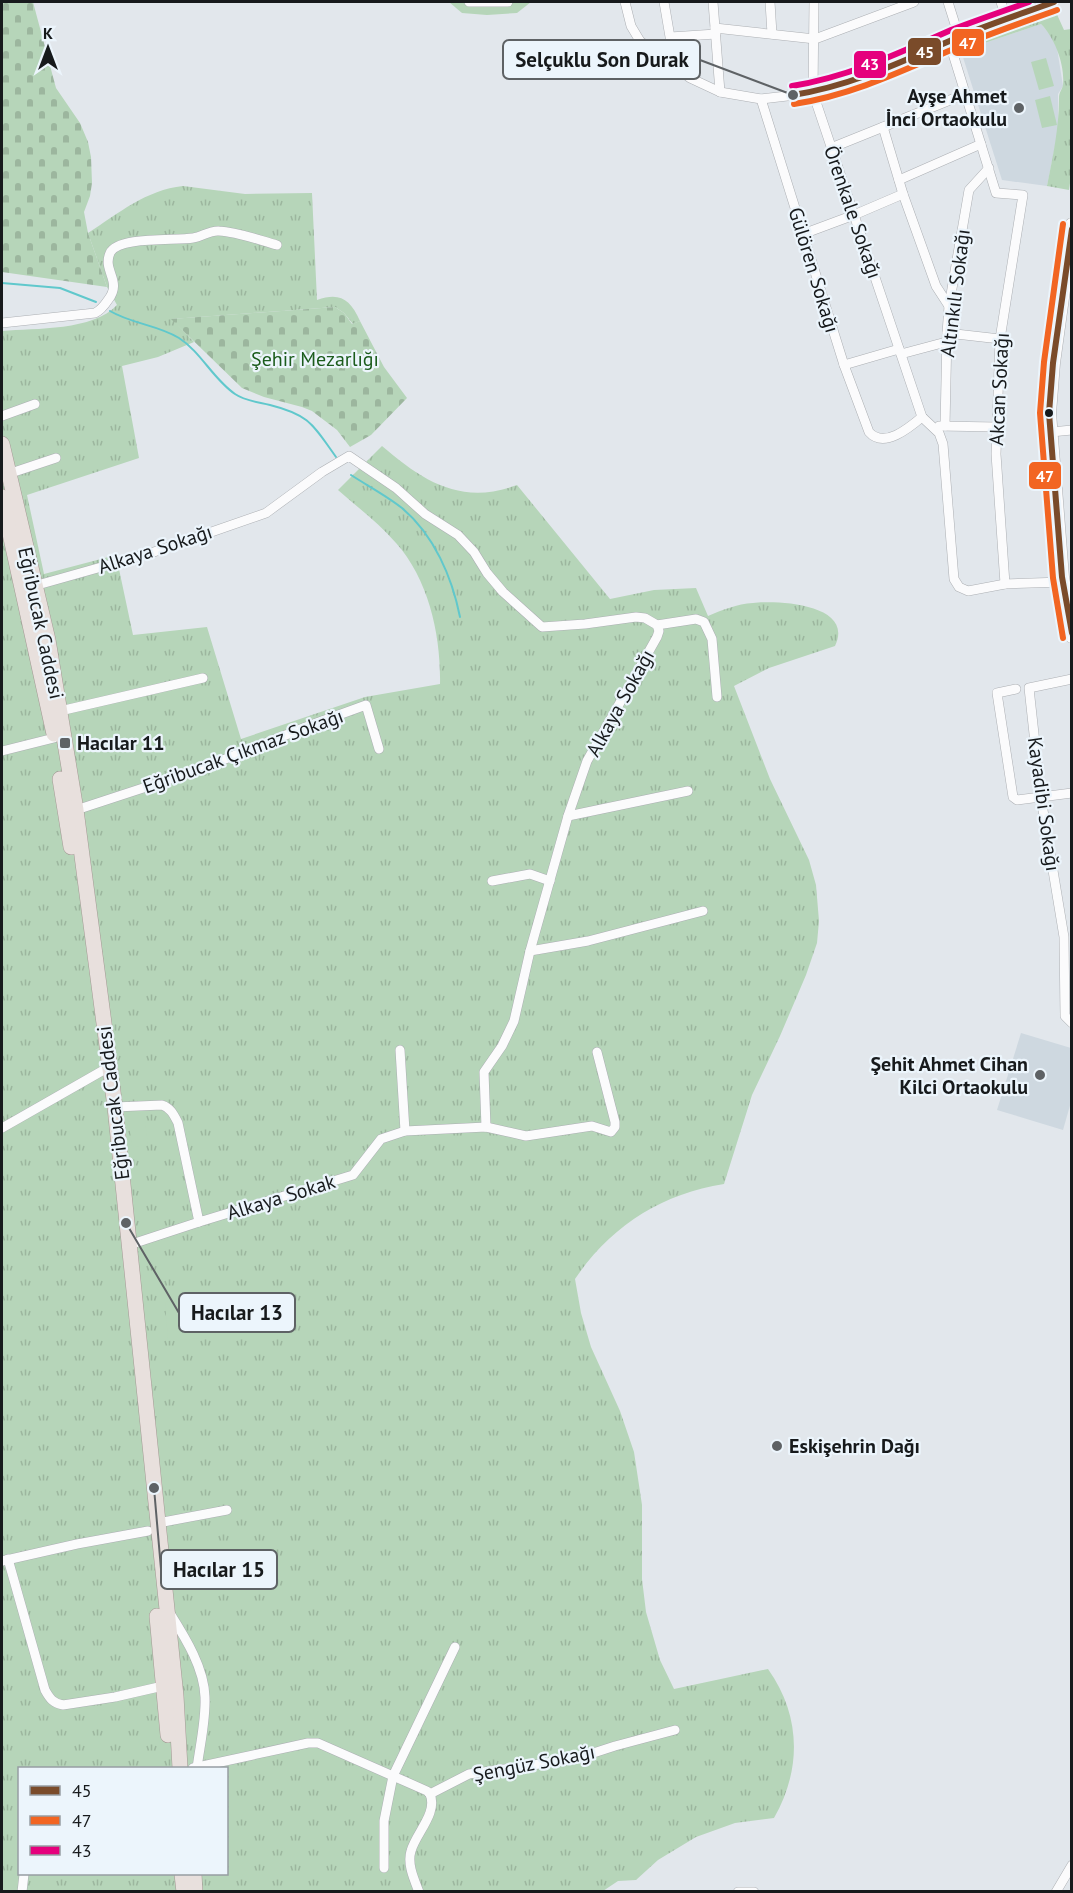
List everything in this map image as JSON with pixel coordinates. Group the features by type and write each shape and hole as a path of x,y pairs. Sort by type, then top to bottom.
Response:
{"main road":[{"name":"Eğribucak Caddesi","path":"2,444 48,640 76,810 115,1107 129,1245 172,1767"},
{"name":"Eğribucak Caddesi","path":"2,497 54,738 102,1071 153,1527 166,1608 176,1696 180,1767"},
{"path":"182,1875 184,1892"},
{"path":"194,1875 195,1892"}],"street":[{"path":"468,2 508,2"},
{"path":"625,2 631,26 640,41 690,78 720,92 761,99 813,93 842,85 954,39 1053,2"},
{"path":"664,2 670,37 716,31 815,39 914,2"},
{"path":"713,2 720,92"},
{"path":"770,2 772,34"},
{"name":"Örenkale Sokağı","path":"814,2 813,93 922,417"},
{"path":"948,2 965,94 989,168"},
{"path":"1001,2 1006,20"},
{"path":"831,148 965,94"},
{"name":"Gülören Sokağı","path":"761,99 844,365 869,432 875,438 883,439 908,429 922,417"},
{"path":"883,127 903,194 936,286 949,306"},
{"path":"899,180 981,144"},
{"name":"Akcan Sokağı","path":"989,168 996,193 1023,195 1000,339 996,454 1005,584"},
{"name":"Altınkılı Sokağı","path":"945,426 946,337 949,306 969,190 989,168"},
{"path":"803,234 903,194"},
{"path":"1071,225 1067,287 1053,363 1049,413 1071,636"},
{"path":"2,323 95,313 101,310 112,296 115,287 109,254 115,247 127,242 194,238 213,231 220,231 277,245"},
{"path":"844,365 900,352 946,337 1000,339"},
{"path":"2,416 35,404"},
{"path":"922,417 939,433 943,444 956,584 968,591 1005,584 1065,578"},
{"path":"933,426 997,427"},
{"path":"1051,432 1071,430"},
{"name":"Alkaya Sokağı","path":"34,586 151,553 266,513 322,472 349,456 396,488 425,514 458,536 474,552 487,573 504,592 542,627 636,617 645,618 657,625 659,631 657,637 587,760 568,816 513,1021 502,1046 484,1072 486,1127"},
{"path":"8,474 56,458"},
{"path":"657,625 696,619 704,622 712,639 717,697"},
{"path":"60,711 203,678"},
{"name":"Kayadibi Sokağı","path":"1071,679 1029,688 1041,798 1068,936 1065,1016 1071,1023"},
{"path":"1016,689 997,693 1012,795 1017,800 1071,793"},
{"name":"Eğribucak Çıkmaz Sokağı","path":"76,810 195,771 311,724 366,705 379,749"},
{"path":"2,752 54,738"},
{"path":"568,816 688,791"},
{"path":"492,881 530,874 550,881"},
{"path":"530,951 588,941 703,911"},
{"path":"400,1050 405,1131"},
{"name":"Alkaya Sokak","path":"115,1107 162,1105 168,1107 173,1113 178,1123 199,1222 353,1175 381,1139 405,1131 486,1127 526,1136 592,1126 608,1132 612,1131 615,1122 597,1052"},
{"path":"2,1128 102,1071"},
{"path":"129,1245 199,1222"},
{"path":"164,1686 105,1699 55,1704 45,1690 5,1560 227,1510"},
{"path":"166,1608 185,1638 200,1671 205,1695 195,1767"},
{"path":"384,1868 384,1821 393,1776 455,1647"},
{"name":"Şengüz Sokağı","path":"430,1794 469,1774 575,1759 675,1730"},
{"path":"200,1767 308,1743 318,1743 427,1791 430,1794 432,1806 411,1851 413,1877 419,1892"},
{"path":"1056,1892 1071,1865"},
{"path":"22,1892 24,1875"},
{"path":"738,1892 754,1892"}],"shaded area":[{"name":"Ayşe Ahmet İnci Ortaokulu","path":"1041,24 1051,35 1057,48 1063,86 1058,94 1058,132 1047,186 1002,180 961,51"},
{"name":"Şehit Ahmet Cihan Kilci Ortaokulu","path":"1021,1033 1071,1048 1071,1102 1063,1130 997,1110"}],"green space":[{"path":"2,2 33,2 56,88 80,123 88,142 92,183 84,212 88,233 107,287 2,272"},
{"path":"449,2 531,2 517,13 487,15 462,13"},
{"path":"1055,10 1064,30 1071,29 1072,169 1069,190 1047,186 1063,77 1058,52 1046,30 1041,24 961,51 960,47"},
{"path":"1046,58 1054,86 1039,90 1031,62"},
{"path":"1050,96 1057,125 1042,128 1035,100"},
{"path":"183,186 245,194 312,193 317,300 332,297 343,299 352,307 360,321 353,324 344,313 335,307 172,319 194,342 158,357 122,366 139,458 27,495 44,574 116,555 133,635 207,627 241,739 365,697 440,684 435,628 425,591 417,574 396,543 338,490 382,446 397,459 428,479 460,491 478,493 497,491 517,485 610,599 654,590 696,588 708,616 747,604 765,602 795,604 824,613 834,621 838,632 835,646 769,668 734,686 770,779 809,860 816,885 819,921 817,943 806,975 752,1095 724,1184 679,1196 639,1215 605,1243 575,1279 581,1313 591,1347 620,1411 634,1452 642,1505 642,1579 646,1612 660,1660 674,1689 768,1669 787,1705 792,1723 794,1742 790,1781 774,1818 735,1823 696,1837 658,1860 636,1880 618,1881 603,1891 2,1892 2,331 79,324 94,320 117,305 107,287 88,233 133,204 157,192"},
{"name":"Şehir Mezarlığı","path":"335,307 344,313 352,324 360,321 384,367 407,398 371,435 350,447 337,430 312,411 242,388 171,319"},
{"path":"144,1113 148,1145 132,1147 128,1115"},
{"path":"213,1298 216,1337 168,1341 165,1302"}],"waterway":[{"path":"2,283 60,288 96,302"},
{"path":"110,311 179,338 194,351 227,388 239,396 302,417 316,429 336,457"},
{"path":"351,475 402,508 423,531 447,572 460,617"}],"transit line":[{"name":"43","path":"792,86 854,70 951,30 1029,2"},
{"name":"45","path":"793,95 855,79 979,29 1054,2"},
{"name":"47","path":"794,104 858,88 983,37 1057,10"},
{"name":"47","path":"1063,224 1044,362 1040,413 1053,578 1063,638"},
{"name":"45","path":"1072,229 1053,363 1049,413 1062,577 1072,633"}],"place":[{"name":"Selçuklu Son Durak","path":"793,95"},
{"name":"Ayşe Ahmet İnci Ortaokulu","path":"1019,108"},
{"name":"Hacılar 11","path":"65,743"},
{"name":"Şehit Ahmet Cihan Kilci Ortaokulu","path":"1040,1075"},
{"name":"Hacılar 13","path":"126,1223"},
{"name":"Eskişehrin Dağı","path":"777,1446"},
{"name":"Hacılar 15","path":"154,1488"}]}
